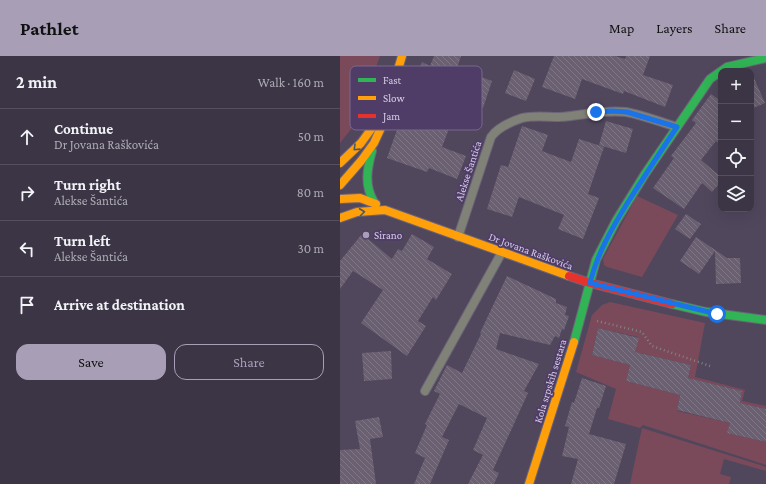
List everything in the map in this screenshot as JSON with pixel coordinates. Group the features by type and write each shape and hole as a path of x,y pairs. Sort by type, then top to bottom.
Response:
{"street":[{"path":"399,66 402,56"},
{"path":"590,283 596,260 616,221 645,174 710,79 722,69 727,67 766,58"},
{"name":"Alekse Šantića","path":"458,237 491,137 496,130 502,126 522,118 560,117 612,111 627,112 677,127"},
{"path":"340,163 361,143 370,130"},
{"path":"340,185 361,162 374,143 380,130"},
{"path":"374,143 367,170 366,185 368,194 374,202"},
{"name":"Dr Jovana Raškovića","path":"340,200 360,198 374,202 385,210 590,283 706,312 766,320"},
{"name":"Dr Jovana Raškovića","path":"340,218 357,212 385,210"},
{"path":"425,391 502,252"},
{"name":"Kola srpskih sestara","path":"528,484 550,419 590,283"}],"path":[{"path":"598,321 642,332 652,346 710,366"}],"shaded area":[{"path":"340,56 380,56 376,66 350,66 350,130 340,143"},
{"path":"637,196 678,215 642,277 607,267 604,265 603,259"},
{"path":"610,302 705,323 695,377 745,390 742,401 766,406 766,409 740,403 742,391 688,378 691,365 635,352 638,337 598,328 592,355 630,365 626,381 680,395 677,411 730,423 728,433 766,442 766,465 643,425 640,428 608,419 616,389 576,372 592,315 602,305"},
{"path":"642,428 766,467 766,471 724,459 720,474 731,477 729,484 630,484"}],"building":[{"path":"434,56 461,56 458,66 430,66"},
{"path":"554,56 615,56 625,59 626,56 650,56 643,75 673,85 665,107 624,91 623,94 582,79 575,99 542,87"},
{"path":"422,62 430,66 420,66"},
{"path":"514,70 535,79 526,101 505,93"},
{"path":"482,77 492,81 482,108"},
{"path":"754,78 765,103 754,108"},
{"path":"711,94 718,99 718,143 716,141 701,160 718,174 718,185 712,192 702,183 684,209 653,188 674,158 671,156 696,123 692,120"},
{"path":"606,121 633,129 626,153 599,145"},
{"path":"522,126 548,135 542,151 571,162 579,139 604,147 588,194 599,198 583,239 558,229 564,215 519,197 512,217 487,209 501,165 508,167"},
{"path":"397,130 449,130 442,147 466,156 457,179 429,168 427,172 387,158"},
{"path":"686,214 701,224 690,239 675,229"},
{"path":"362,234 392,259 398,249 402,251 412,234 434,247 427,259 452,274 436,300 433,297 418,321 426,326 407,356 361,323 383,290 353,271 340,289 340,261"},
{"path":"696,237 727,258 740,258 741,283 716,284 715,251 699,274 680,261"},
{"path":"507,276 556,299 556,303 567,307 565,315 569,316 564,330 562,329 559,338 555,336 550,345 500,333 496,349 539,364 524,391 528,393 493,470 499,473 494,484 468,484 483,455 473,450 487,418 459,404 442,437 449,440 430,484 414,484 425,458 415,453 427,425 425,424 440,394 434,391 447,365 462,373"},
{"path":"598,328 639,338 635,352 691,365 688,378 742,391 740,403 766,409 766,442 727,433 730,423 677,410 680,395 626,381 630,365 592,355"},
{"path":"391,351 392,379 364,381 362,353"},
{"path":"582,378 606,386 589,434 626,444 614,484 571,484 578,459 562,456 569,427 565,426 572,402 574,403"},
{"path":"379,417 383,437 370,439 376,484 340,484 340,450 360,449 355,421"}],"traffic: fast":[{"path":"574,342 596,260 616,221 645,174 710,79 727,67 766,58"},
{"path":"372,151 367,177 369,189 374,202"},
{"path":"672,304 706,312 766,320"}],"traffic: slow":[{"path":"399,66 402,56"},
{"path":"340,163 361,143 370,130"},
{"path":"340,185 361,161 374,143 380,130"},
{"path":"340,199 360,198 376,204"},
{"path":"340,218 357,212 385,210 569,276"},
{"path":"529,484 574,342"}],"traffic: jam":[{"path":"569,276 590,283 672,304"}],"place":[{"name":"Sirano","path":"366,235"}],"route":[{"path":"596,112 627,112 677,127 645,174 616,221 596,260 590,283 717,314"}]}
